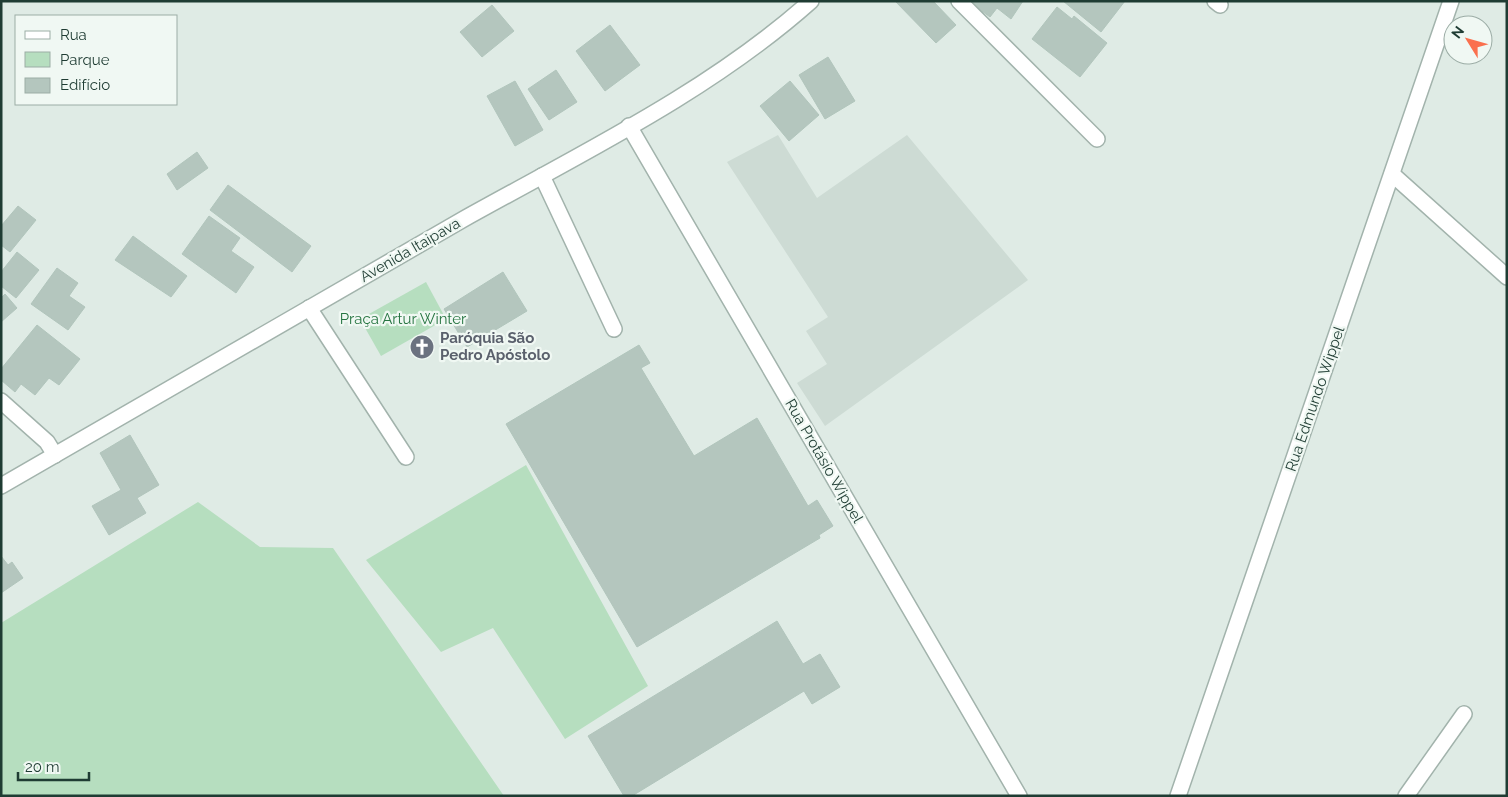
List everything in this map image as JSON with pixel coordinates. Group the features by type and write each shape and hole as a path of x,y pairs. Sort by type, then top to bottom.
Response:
{"street":[{"name":"Avenida Itaipava","path":"1,486 629,126 750,51 811,1"},
{"path":"959,1 1096,139"},
{"name":"Rua Edmundo Wippel","path":"1178,796 1451,1"},
{"name":"Rua Protásio Wippel","path":"629,126 1019,796"},
{"path":"1392,174 1507,277"},
{"path":"542,176 614,329"},
{"path":"309,308 406,457"},
{"path":"1,401 47,442 55,455"},
{"path":"1406,796 1464,714"}],"shaded area":[{"path":"778,135 817,198 907,135 1028,280 825,426 797,383 827,364 806,331 828,317 727,162"}],"green space":[{"name":"Praça Artur Winter","path":"426,282 446,319 381,356 360,319"},
{"path":"526,465 648,686 565,739 493,628 441,652 366,560"},
{"path":"198,502 260,547 333,548 504,796 1,796 1,623"}],"building":[{"path":"895,1 933,1 956,25 936,43"},
{"path":"973,1 1023,1 1011,19 997,8 990,17 971,3"},
{"path":"1063,1 1125,1 1101,32"},
{"path":"492,5 514,31 482,57 460,32"},
{"path":"1057,7 1072,19 1074,16 1107,43 1080,77 1032,39"},
{"path":"610,25 640,65 605,91 576,51"},
{"path":"828,57 855,101 825,119 799,75"},
{"path":"556,70 577,102 549,120 528,89"},
{"path":"515,81 543,130 515,146 487,96"},
{"path":"790,81 819,115 789,141 760,106"},
{"path":"197,152 208,168 177,190 167,174"},
{"path":"228,185 311,246 292,272 210,210"},
{"path":"18,206 36,220 10,252 1,245 1,226"},
{"path":"209,216 240,238 231,251 254,267 236,293 182,254"},
{"path":"133,236 187,276 171,297 115,260"},
{"path":"17,252 39,270 16,298 1,286 1,272"},
{"path":"57,268 78,283 69,296 85,307 68,330 31,304"},
{"path":"503,272 527,311 467,347 444,309"},
{"path":"5,294 17,308 1,322 1,298"},
{"path":"37,325 80,359 59,385 49,378 35,395 21,384 15,392 1,380 1,369"},
{"path":"639,345 650,363 641,368 694,456 757,418 808,506 817,500 833,526 819,535 820,538 637,647 506,424"},
{"path":"130,435 159,485 137,498 146,513 109,535 92,506 121,490 100,453"},
{"path":"1,556 8,565 12,562 23,578 1,593"},
{"path":"777,621 803,664 820,654 840,687 812,704 804,691 632,796 624,796 588,736"}],"place":[{"name":"Paróquia São Pedro Apóstolo","path":"422,347"}]}
